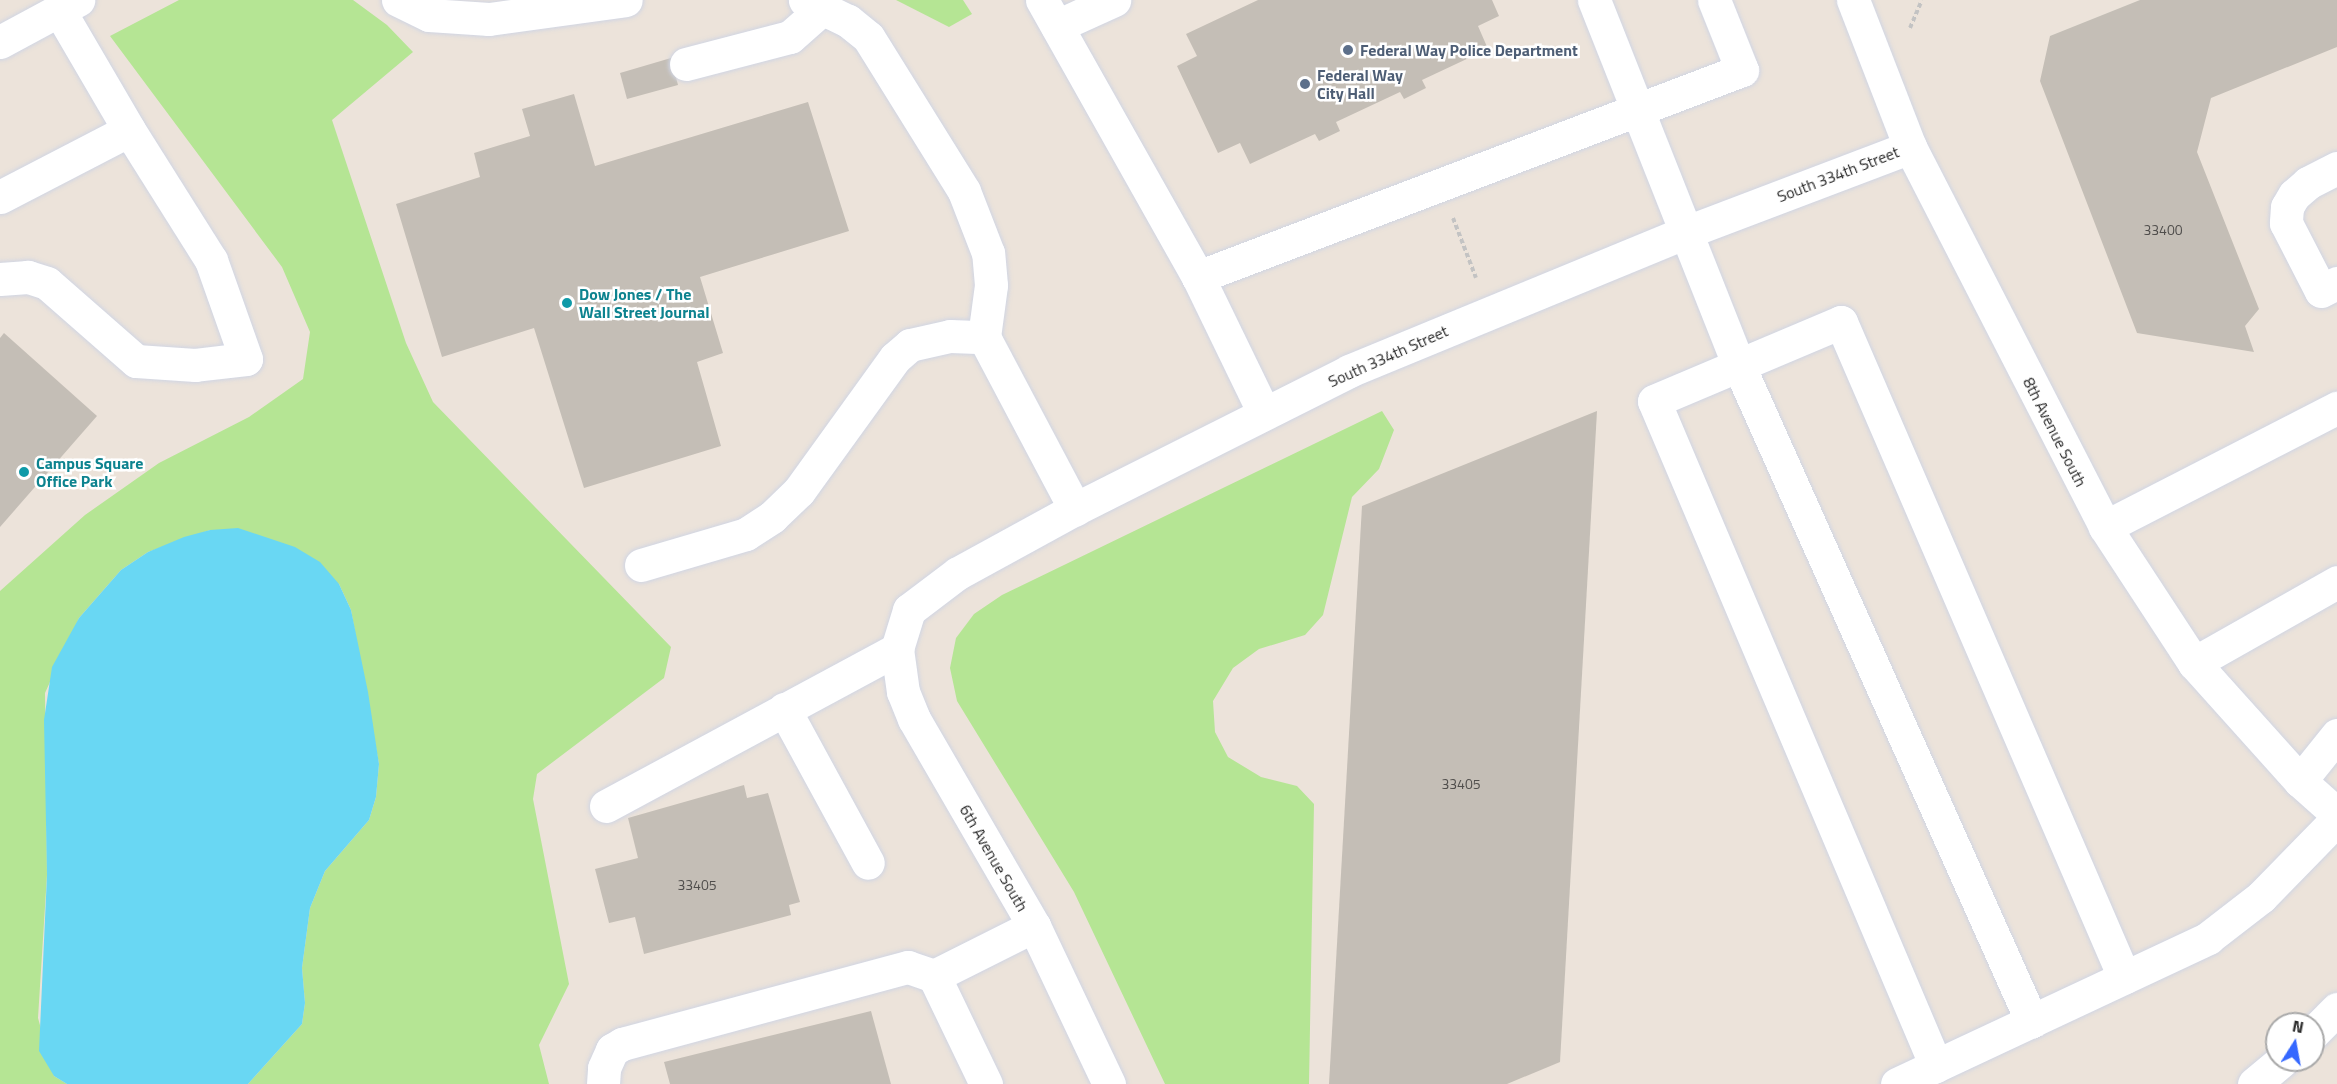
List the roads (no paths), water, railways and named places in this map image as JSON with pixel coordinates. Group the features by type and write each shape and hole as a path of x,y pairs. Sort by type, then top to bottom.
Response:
{"street":[{"path":"398,0 429,15 489,19 626,0"},
{"path":"1114,0 1050,13 1198,277 1264,414"},
{"path":"1594,0 1636,114 1739,366 2032,1022"},
{"path":"1198,277 1636,114 1742,70 1714,0"},
{"name":"8th Avenue South","path":"1853,0 1910,147 2105,527 2194,663 2300,781 2337,817"},
{"path":"686,64 790,37 814,4 868,37 964,191 988,253 991,285 984,337 1076,509"},
{"path":"0,42 69,5 129,130 211,260 246,359 195,365 136,362 46,283 28,277 0,279"},
{"path":"0,197 129,130"},
{"name":"South 334th Street","path":"899,638 909,610 925,595 1076,509 1349,371 1684,233 1910,147"},
{"path":"2337,168 2294,195 2287,207 2286,223 2321,291 2337,283"},
{"path":"1936,1066 1654,401 1841,322 2124,977"},
{"path":"641,565 746,534 772,517 799,491 895,358 910,345 950,336 984,337"},
{"path":"2105,527 2337,408"},
{"path":"2194,663 2337,582"},
{"path":"606,806 784,709 899,638"},
{"name":"6th Avenue South","path":"899,638 903,692 914,719 1034,926 1109,1084"},
{"path":"784,709 868,863"},
{"path":"2300,781 2337,735"},
{"path":"1897,1084 2208,938 2261,897 2337,817"},
{"path":"934,976 1034,926"},
{"path":"603,1083 612,1050 622,1044 908,967 924,969 934,976 986,1084"},
{"path":"2325,1021 2337,1009"},
{"path":"2254,1084 2268,1072"}],"water":[{"path":"238,528 295,547 320,562 339,584 351,610 368,692 379,764 376,797 369,820 325,871 310,908 302,968 305,1003 302,1024 248,1084 67,1084 54,1076 39,1051 47,875 44,720 52,667 79,618 121,570 148,552 184,537 210,530"}],"place":[{"name":"Federal Way Police Department","path":"1348,50"},
{"name":"Federal Way City Hall","path":"1305,84"},
{"name":"Dow Jones / The Wall Street Journal","path":"567,303"},
{"name":"Campus Square Office Park","path":"24,472"}]}
